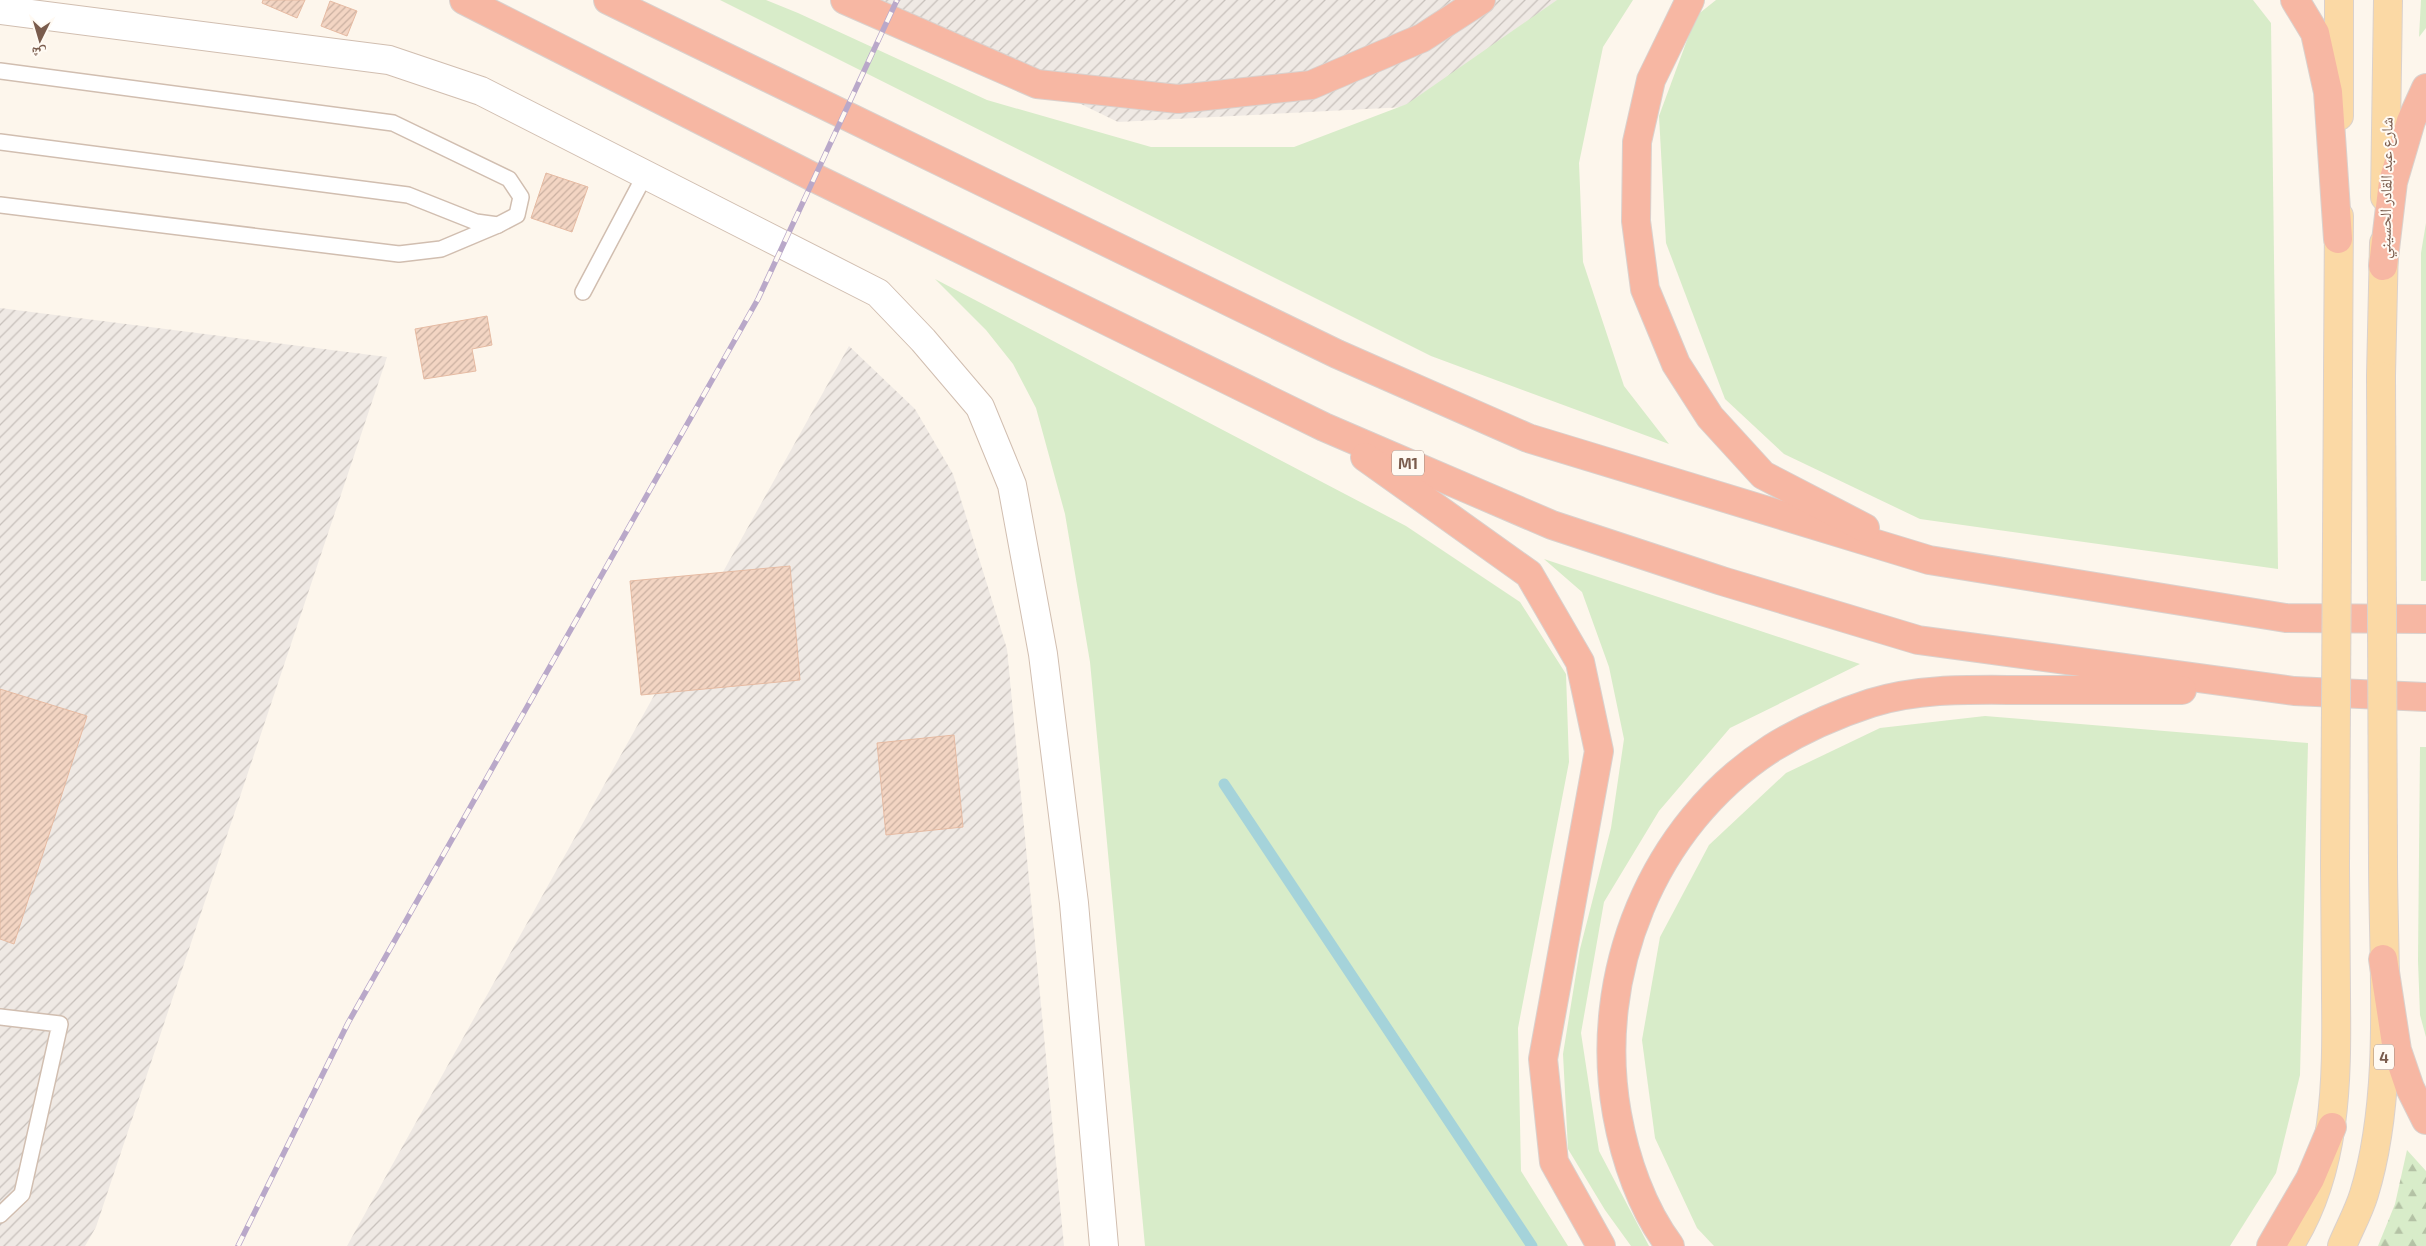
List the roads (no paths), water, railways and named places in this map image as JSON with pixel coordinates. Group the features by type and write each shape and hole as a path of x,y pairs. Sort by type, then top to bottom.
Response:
{"highway":[{"name":"M1","path":"464,0 819,180 1324,427 1552,525 1722,581 1918,640 2294,691 2426,696"},
{"path":"608,0 1337,354 1528,438 1929,560 2286,618 2426,619"},
{"path":"845,0 1037,84 1178,99 1311,85 1422,38 1481,0"},
{"path":"1690,0 1651,80 1636,142 1636,221 1645,289 1676,364 1710,417 1763,475 1929,560"},
{"path":"2295,0 2315,33 2328,92 2338,239"},
{"path":"2383,266 2393,182 2411,121 2426,88"},
{"path":"1324,427 1529,574 1580,662 1599,751 1543,1059 1554,1162 1601,1246"},
{"path":"1670,1246 1640,1191 1621,1139 1612,1084 1610,1029 1618,974 1634,920 1658,870 1689,824 1728,783 1772,748 1821,722 1874,703 1928,692 1984,690 2294,691"},
{"path":"2384,959 2397,1050 2410,1088 2426,1120"},
{"path":"2271,1246 2310,1179 2332,1127"}],"main road":[{"path":"2289,1246 2319,1183 2332,1127 2337,1067 2335,866 2339,0"},
{"name":"شارع عبد القادر الحسيني","path":"2384,959 2381,376 2388,0"},
{"name":"4","path":"2342,1246 2364,1194 2377,1135 2384,1064 2384,959"}],"street":[{"path":"0,10 388,60 480,90 878,293 923,340 980,407 1012,485 1043,654 1074,903 1104,1246"}],"lane":[{"path":"0,71 393,123 509,179 521,197 518,215 498,225 442,249 399,254 0,205"},
{"path":"0,142 408,195 476,222 498,225"},
{"path":"583,292 645,175"},
{"path":"0,1017 60,1024 22,1194 0,1215"}],"waterway":[{"path":"1224,784 1532,1246"}],"railway":[{"path":"238,1246 348,1023 758,299 897,0"}]}
